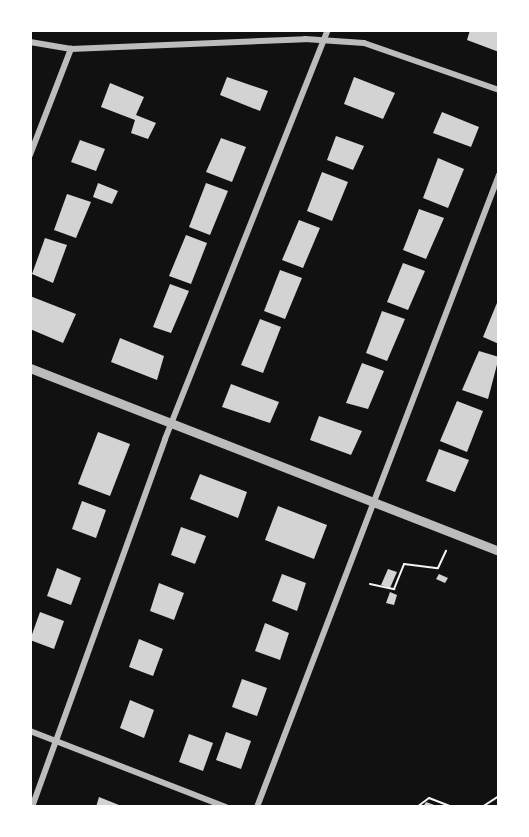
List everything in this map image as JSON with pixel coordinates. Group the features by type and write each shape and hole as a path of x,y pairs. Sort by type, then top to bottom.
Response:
{"street":[{"path":"32,807 172,423 328,30"},
{"path":"30,42 71,49 324,40 364,43 499,90"},
{"path":"30,156 71,49"},
{"path":"257,807 499,175"},
{"path":"30,368 499,551"},
{"path":"30,731 226,807"}],"path":[{"path":"370,584 394,590 404,564 438,568 446,551"},
{"path":"482,807 499,795"},
{"path":"417,807 429,798 452,807"},
{"path":"393,807 406,807"}],"building":[{"path":"470,30 499,30 499,52 467,40"},
{"path":"227,77 268,91 260,111 220,95"},
{"path":"354,77 395,93 383,119 344,104"},
{"path":"110,83 144,97 136,115 156,123 148,139 131,133 135,120 101,107"},
{"path":"442,112 479,127 471,147 433,133"},
{"path":"336,136 364,146 353,170 327,160"},
{"path":"221,138 246,147 232,182 206,172"},
{"path":"80,140 105,149 96,171 71,162"},
{"path":"438,158 464,169 448,208 423,198"},
{"path":"322,172 348,182 332,221 307,211"},
{"path":"98,183 118,191 112,204 93,197"},
{"path":"206,183 228,191 210,235 189,227"},
{"path":"67,194 91,202 76,238 54,230"},
{"path":"419,209 444,218 426,259 403,250"},
{"path":"299,220 320,228 303,268 282,260"},
{"path":"186,235 207,243 191,284 169,276"},
{"path":"45,238 67,245 53,283 32,274"},
{"path":"403,263 425,271 408,310 387,302"},
{"path":"280,270 302,278 285,319 264,311"},
{"path":"170,284 189,291 171,333 153,327"},
{"path":"30,296 76,314 63,343 30,329"},
{"path":"499,298 499,344 483,337"},
{"path":"382,311 405,319 387,361 366,353"},
{"path":"260,319 281,327 263,373 241,365"},
{"path":"120,338 164,356 157,380 111,362"},
{"path":"479,351 499,357 488,399 462,390"},
{"path":"362,363 384,371 368,409 346,403"},
{"path":"231,384 279,402 270,423 222,407"},
{"path":"457,401 483,411 467,452 440,441"},
{"path":"319,416 362,431 351,455 310,440"},
{"path":"98,432 130,444 110,496 78,484"},
{"path":"439,449 469,460 455,492 426,481"},
{"path":"200,474 247,492 238,518 190,499"},
{"path":"82,501 106,510 96,538 72,529"},
{"path":"278,506 327,525 314,559 265,540"},
{"path":"181,527 206,536 195,564 171,555"},
{"path":"57,568 81,578 71,605 47,596"},
{"path":"388,569 397,572 390,588 381,585"},
{"path":"282,574 306,583 297,611 272,601"},
{"path":"439,574 448,578 445,583 436,579"},
{"path":"159,583 184,593 174,620 150,611"},
{"path":"390,592 397,595 394,605 386,603"},
{"path":"40,612 64,621 54,649 30,640"},
{"path":"265,623 289,633 280,660 255,651"},
{"path":"139,639 163,649 153,676 129,667"},
{"path":"242,679 267,688 257,716 232,707"},
{"path":"130,700 154,710 144,738 120,728"},
{"path":"226,732 251,741 241,769 216,760"},
{"path":"189,734 213,743 203,771 179,762"},
{"path":"99,797 124,807 96,807"},
{"path":"426,802 440,807 423,807"}]}
